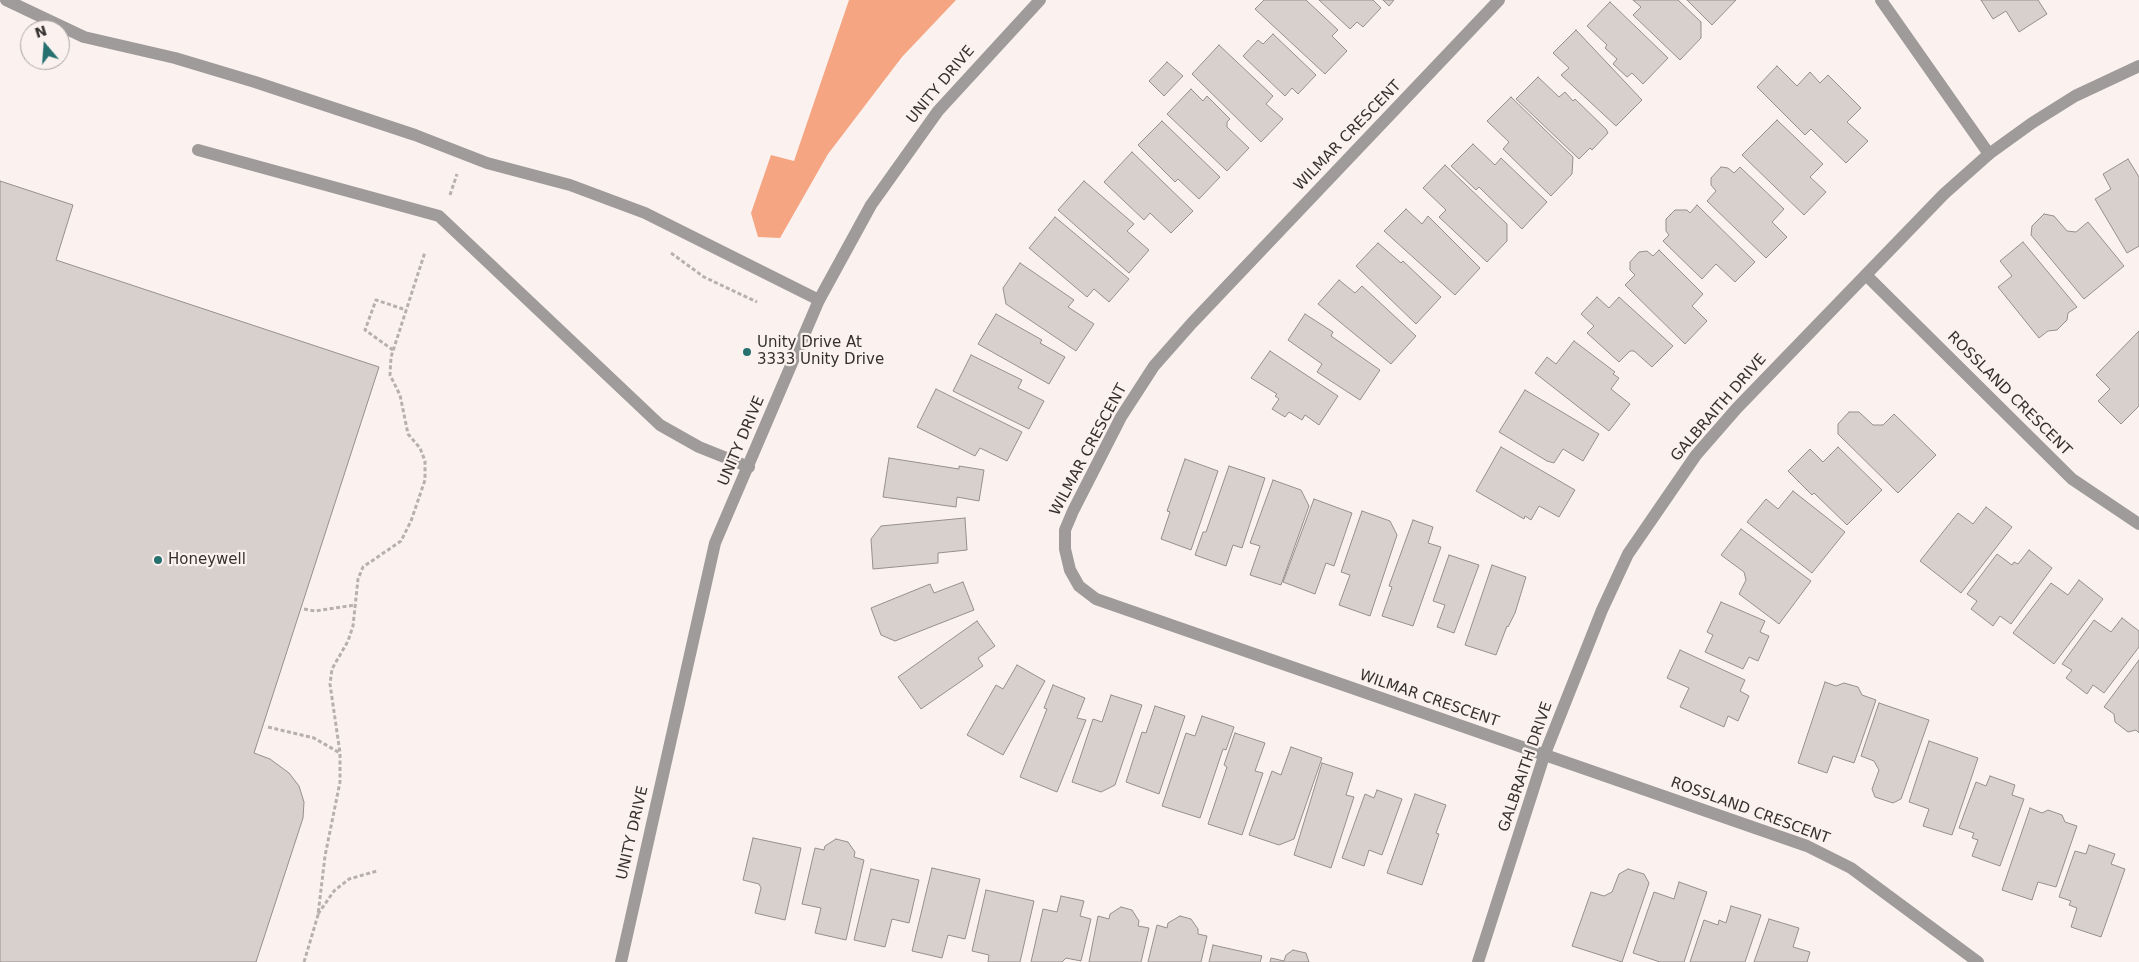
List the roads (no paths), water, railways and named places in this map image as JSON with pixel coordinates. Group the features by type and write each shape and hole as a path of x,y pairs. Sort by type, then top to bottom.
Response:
{"street":[{"path":"6,0 84,37 174,58 255,82 405,132 487,163 570,185 645,212 819,300"},
{"name":"UNITY DRIVE","path":"621,962 715,542 749,467 819,300 871,205 938,111 1040,0"},
{"name":"WILMAR CRESCENT","path":"1500,0 1192,323 1154,366 1121,417 1072,511 1065,530 1065,549 1070,570 1079,586 1096,600 1544,756"},
{"path":"1881,0 1989,154"},
{"name":"GALBRAITH DRIVE","path":"1478,962 1544,756 1602,610 1628,554 1696,455 1737,408 1944,194 1989,154 2032,123 2075,96 2139,66"},
{"path":"198,150 439,216 660,425 699,447 749,467"},
{"name":"ROSSLAND CRESCENT","path":"1866,275 2072,479 2139,524"},
{"name":"ROSSLAND CRESCENT","path":"1544,756 1807,846 1851,868 1978,962"}],"place":[{"name":"Unity Drive At 3333 Unity Drive","path":"747,352"},
{"name":"Honeywell","path":"158,560"}]}
